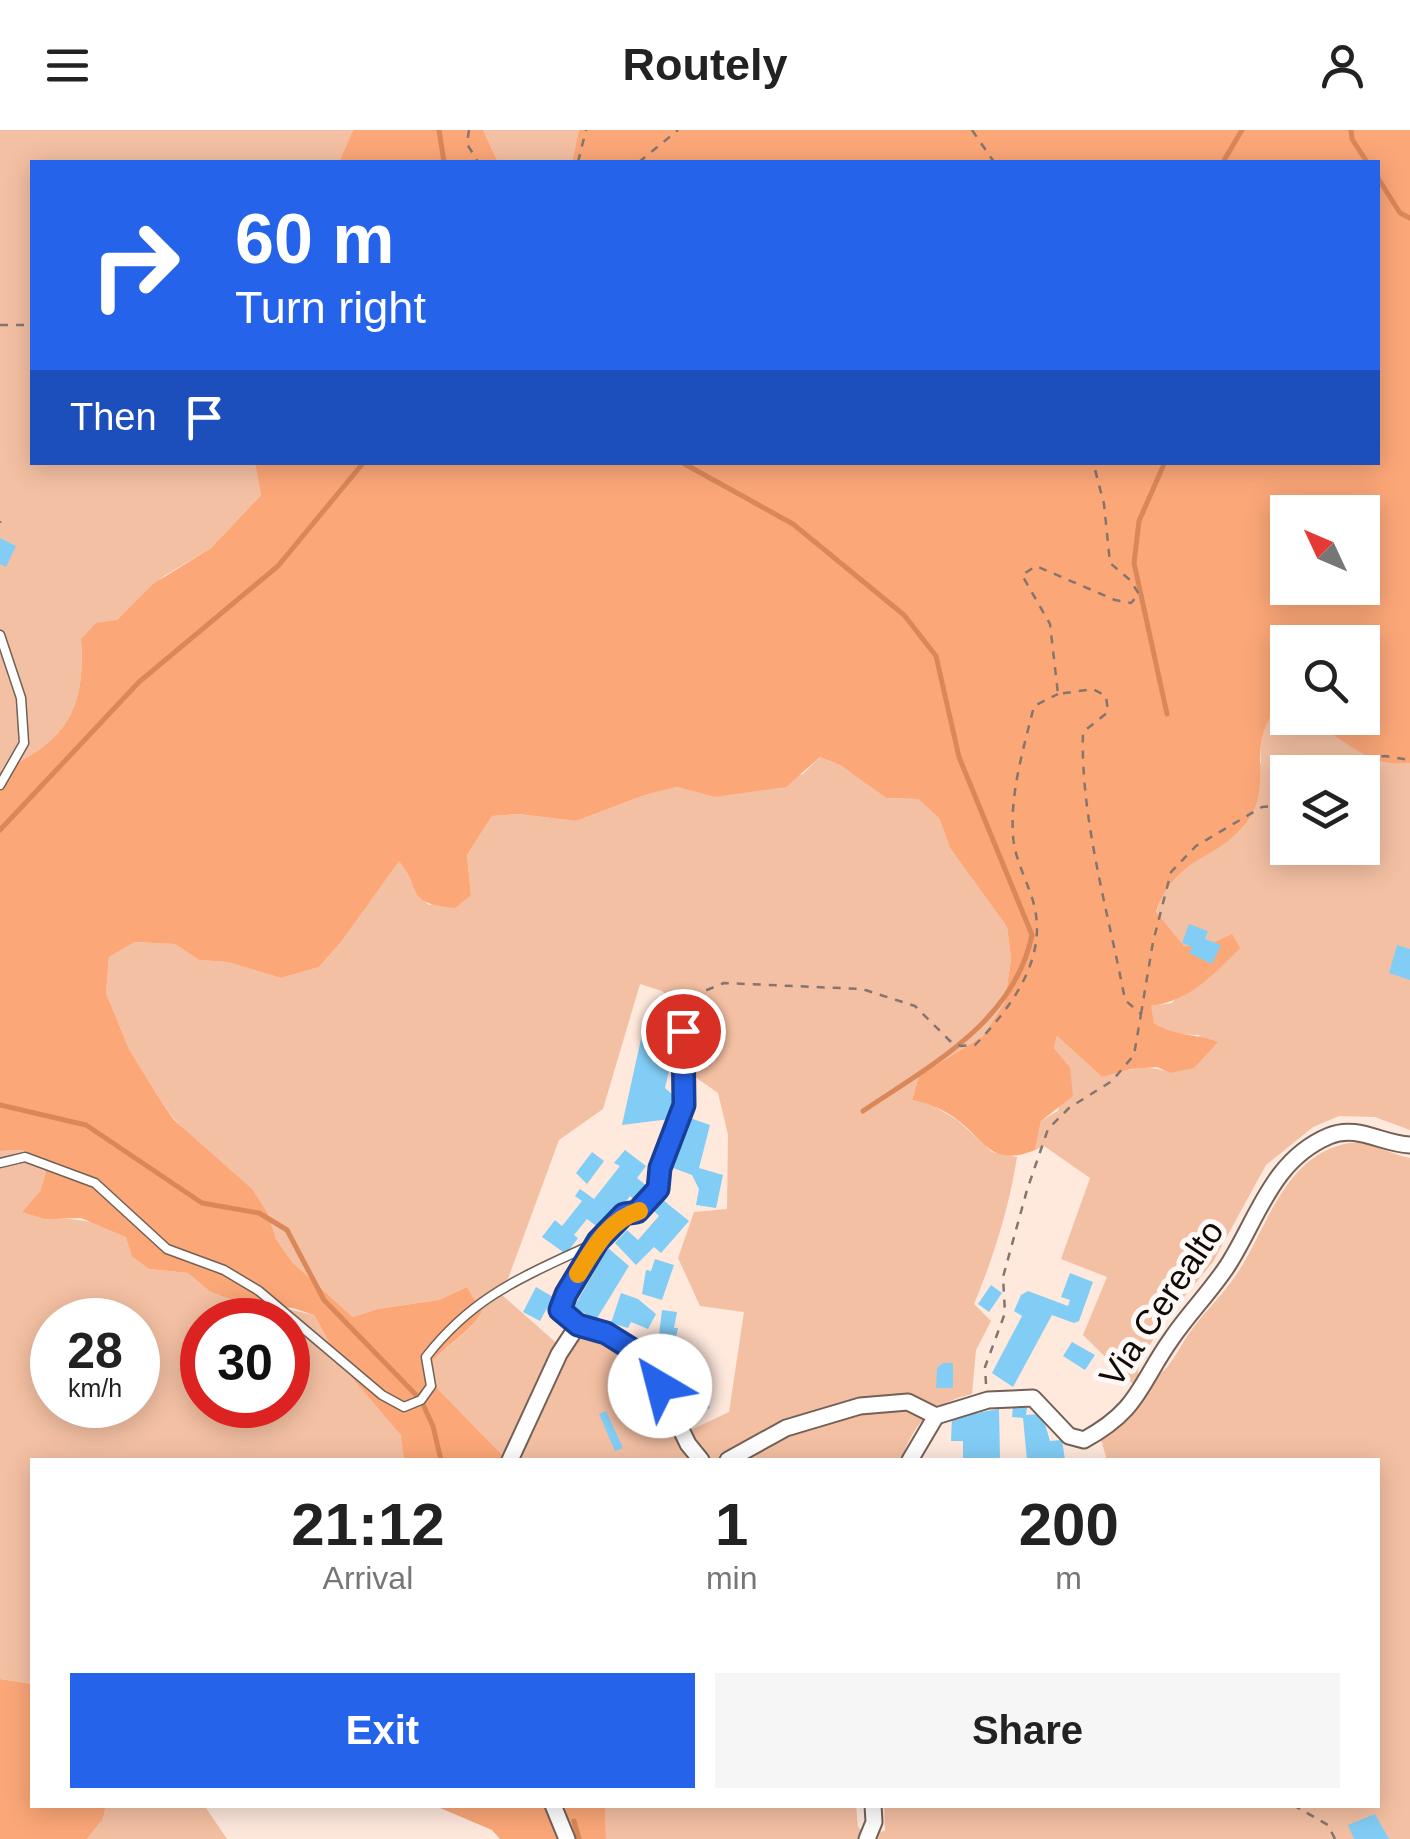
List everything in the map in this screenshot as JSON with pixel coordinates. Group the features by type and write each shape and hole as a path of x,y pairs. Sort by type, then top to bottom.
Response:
{"street":[{"path":"683,1031 684,1105 660,1168 658,1189 637,1212 624,1214 598,1241 560,1310 578,1325 606,1333 646,1358 688,1444 699,1458"},
{"name":"Via Cerealto","path":"936,1416 988,1400 1033,1398 1069,1436 1084,1440 1110,1426 1134,1402 1171,1339 1227,1266 1283,1166 1329,1135 1354,1130 1396,1144 1410,1144"},
{"path":"511,1458 558,1354 578,1325"},
{"path":"732,1458 786,1428 860,1406 908,1402 936,1416 911,1458"},
{"path":"553,1808 568,1839"},
{"path":"867,1839 874,1822 873,1808"}],"lane":[{"path":"0,635 22,698 24,743 0,785"},
{"path":"0,1163 25,1157 95,1183 168,1248 224,1270 259,1290 382,1395 404,1406 421,1400 431,1386 426,1357 448,1328 498,1288 598,1241"}],"path":[{"path":"468,130 467,144 477,160"},
{"path":"578,160 586,130"},
{"path":"640,160 678,130"},
{"path":"972,130 993,160"},
{"path":"0,325 30,326"},
{"path":"1058,694 1050,624 1022,575 1036,566 1115,600 1130,603 1138,594 1130,580 1110,563 1104,504 1094,465"},
{"path":"683,1031 689,1008 702,992 724,983 842,988 862,989 914,1006 950,1041 961,1046 975,1045 1000,1020 1022,984 1034,951 1036,913 1013,837 1020,766 1034,706 1058,694 1093,689 1106,696 1108,712 1084,732 1082,758 1093,834 1126,1000 1141,1014"},
{"path":"1380,757 1410,760"},
{"path":"988,1400 984,1367 1005,1313 1003,1277 1048,1128 1068,1108 1112,1081 1134,1055 1153,942 1171,872 1196,846 1262,807 1270,806"},
{"path":"1298,1808 1328,1825 1335,1839"}],"shaded area":[{"path":"0,130 353,130 340,160 30,160 30,465 255,465 261,495 211,548 164,576 117,620 81,640 80,686 67,721 41,748 0,771"},
{"path":"353,130 483,130 497,160 340,160"},
{"path":"483,130 579,130 572,160 497,160"},
{"path":"579,130 1410,130 1410,763 1381,761 1380,755 1367,755 1333,735 1380,735 1380,625 1270,625 1270,718 1261,745 1256,805 1236,834 1175,879 1156,912 1184,946 1211,944 1232,934 1240,948 1189,992 1151,1006 1154,1023 1177,1033 1218,1042 1194,1068 1170,1073 1157,1067 1131,1069 1102,1077 1057,1036 1054,1048 1070,1067 1073,1096 1041,1121 1035,1150 1020,1155 998,1154 950,1114 912,1100 919,1076 983,1036 1005,1002 1011,958 1007,927 950,848 939,818 918,799 886,798 840,765 820,757 786,787 714,797 677,787 576,821 519,814 492,816 467,855 471,895 455,908 422,899 399,861 319,967 281,978 227,962 199,960 175,944 135,942 109,957 106,993 129,1049 174,1120 252,1189 268,1214 276,1239 293,1263 353,1317 377,1309 439,1300 467,1287 482,1312 430,1363 438,1389 505,1458 404,1458 401,1435 342,1366 310,1314 310,1298 228,1298 209,1291 188,1273 149,1269 132,1256 126,1237 81,1218 45,1219 22,1212 40,1191 48,1165 23,1150 0,1151 0,771 41,748 67,721 80,686 81,639 96,623 117,620 153,584 211,548 261,495 255,465 1380,465 1380,160 572,160"},
{"path":"1270,716 1270,735 1333,735 1368,755 1270,755 1270,865 1380,865 1380,759 1410,763 1410,1130 1375,1117 1339,1116 1313,1127 1266,1165 1213,1262 1168,1316 1139,1362 1137,1387 1167,1367 1236,1275 1278,1198 1305,1164 1323,1152 1353,1143 1410,1158 1410,1839 870,1839 866,1834 885,1831 884,1808 1380,1808 1380,1458 1106,1458 1099,1433 1137,1388 1083,1335 1107,1277 1061,1259 1090,1178 1044,1146 1035,1150 1041,1121 1058,1111 1070,1067 1054,1048 1057,1036 1102,1077 1145,1068 1171,1073 1200,1035 1171,1034 1154,1023 1150,1006 1172,1003 1211,944 1184,946 1156,913 1165,887 1187,865 1226,842 1261,762 1260,742 1264,723"},
{"path":"820,757 840,765 886,798 918,799 939,818 950,848 1007,927 1011,958 1005,1002 983,1036 919,1076 912,1100 929,1103 957,1120 992,1152 1017,1157 1000,1232 974,1304 991,1321 976,1350 972,1394 946,1403 927,1416 912,1435 902,1458 505,1458 438,1389 430,1362 482,1312 467,1287 439,1300 377,1309 353,1317 293,1263 276,1239 268,1214 174,1119 129,1049 106,993 109,957 135,942 175,944 199,960 227,962 281,978 319,967 399,860 429,905 471,895 467,855 492,816 519,814 576,821 677,787 714,797 803,774","holes":["640,984 662,991 691,1017 691,1074 718,1093 728,1135 727,1209 694,1212 678,1258 700,1306 744,1312 729,1412 678,1436 657,1413 650,1351 575,1322 561,1347 502,1295 559,1140 603,1109"]},
{"path":"23,1150 48,1165 40,1191 23,1211 101,1224 129,1239 149,1269 188,1273 209,1291 240,1298 180,1298 180,1428 310,1428 310,1314 342,1366 402,1435 404,1458 30,1458 30,1684 0,1679 0,1151"},
{"path":"0,1679 30,1684 30,1808 105,1808 103,1819 87,1839 0,1839"},
{"path":"105,1808 206,1808 227,1839 87,1839 103,1819"},
{"path":"440,1808 605,1808 606,1839 500,1839 492,1830"},
{"path":"605,1808 856,1808 858,1827 866,1834 860,1839 606,1839"}],"building":[{"path":"0,538 16,546 6,567 0,564"},
{"path":"1189,924 1208,931 1205,939 1221,945 1212,964 1189,953 1192,947 1182,943"},
{"path":"1397,945 1410,949 1410,980 1389,973"},
{"path":"645,1021 679,1028 665,1088 681,1102 678,1118 622,1125"},
{"path":"687,1117 710,1125 699,1168 723,1175 716,1208 696,1205 699,1189 692,1175 668,1166"},
{"path":"625,1150 646,1166 637,1178 653,1191 642,1206 630,1196 603,1231 587,1219 566,1254 542,1237 555,1220 562,1226 582,1201 575,1196 580,1189 594,1199 620,1166 614,1163"},
{"path":"592,1152 604,1161 587,1184 576,1173"},
{"path":"663,1200 689,1221 661,1253 654,1247 636,1265 615,1243 627,1230 638,1240 659,1216 654,1211"},
{"path":"608,1248 629,1266 596,1320 574,1307"},
{"path":"655,1259 674,1265 662,1300 642,1294 646,1270 651,1271"},
{"path":"1070,1273 1093,1282 1079,1321 1074,1323 1052,1315 1013,1387 992,1373 1022,1316 1014,1311 1021,1295 1028,1291 1068,1306 1070,1300 1061,1297"},
{"path":"991,1285 1002,1293 989,1312 978,1304"},
{"path":"536,1287 553,1297 540,1321 523,1312"},
{"path":"621,1293 638,1299 656,1314 648,1329 631,1322 628,1328 611,1323"},
{"path":"662,1310 677,1312 674,1345 658,1343"},
{"path":"1072,1342 1095,1355 1085,1370 1063,1356"},
{"path":"953,1363 953,1388 936,1388 937,1368"},
{"path":"699,1383 710,1408 686,1419 675,1393"},
{"path":"1013,1406 1027,1408 1026,1415 1042,1414 1050,1441 1062,1440 1065,1458 1027,1458 1023,1418 1012,1417"},
{"path":"999,1409 1000,1458 963,1458 963,1441 951,1441 952,1417"},
{"path":"606,1411 623,1448 615,1451 599,1414"},
{"path":"1375,1814 1389,1839 1354,1839 1348,1825"}],"waterway":[{"path":"439,130 444,160"},
{"path":"1224,160 1242,130"},
{"path":"1351,130 1352,139 1366,160"},
{"path":"1380,181 1400,213 1410,218"},
{"path":"0,830 139,682 278,566 362,465"},
{"path":"686,465 793,524 904,615 936,656 959,757 1032,935 1008,993 989,1017 942,1058 863,1111"},
{"path":"1164,465 1139,521 1134,563 1167,714"},
{"path":"0,1105 86,1125 202,1203 259,1213 287,1230 324,1300 421,1400 433,1426 441,1458"},
{"path":"574,1821 579,1839"}],"slow traffic":[{"path":"578,1274 598,1241 624,1214 639,1211"}],"route":[{"path":"660,1386 646,1358 606,1333 578,1325 560,1310 598,1241 624,1214 637,1212 658,1189 660,1168 684,1105 683,1031"}]}
